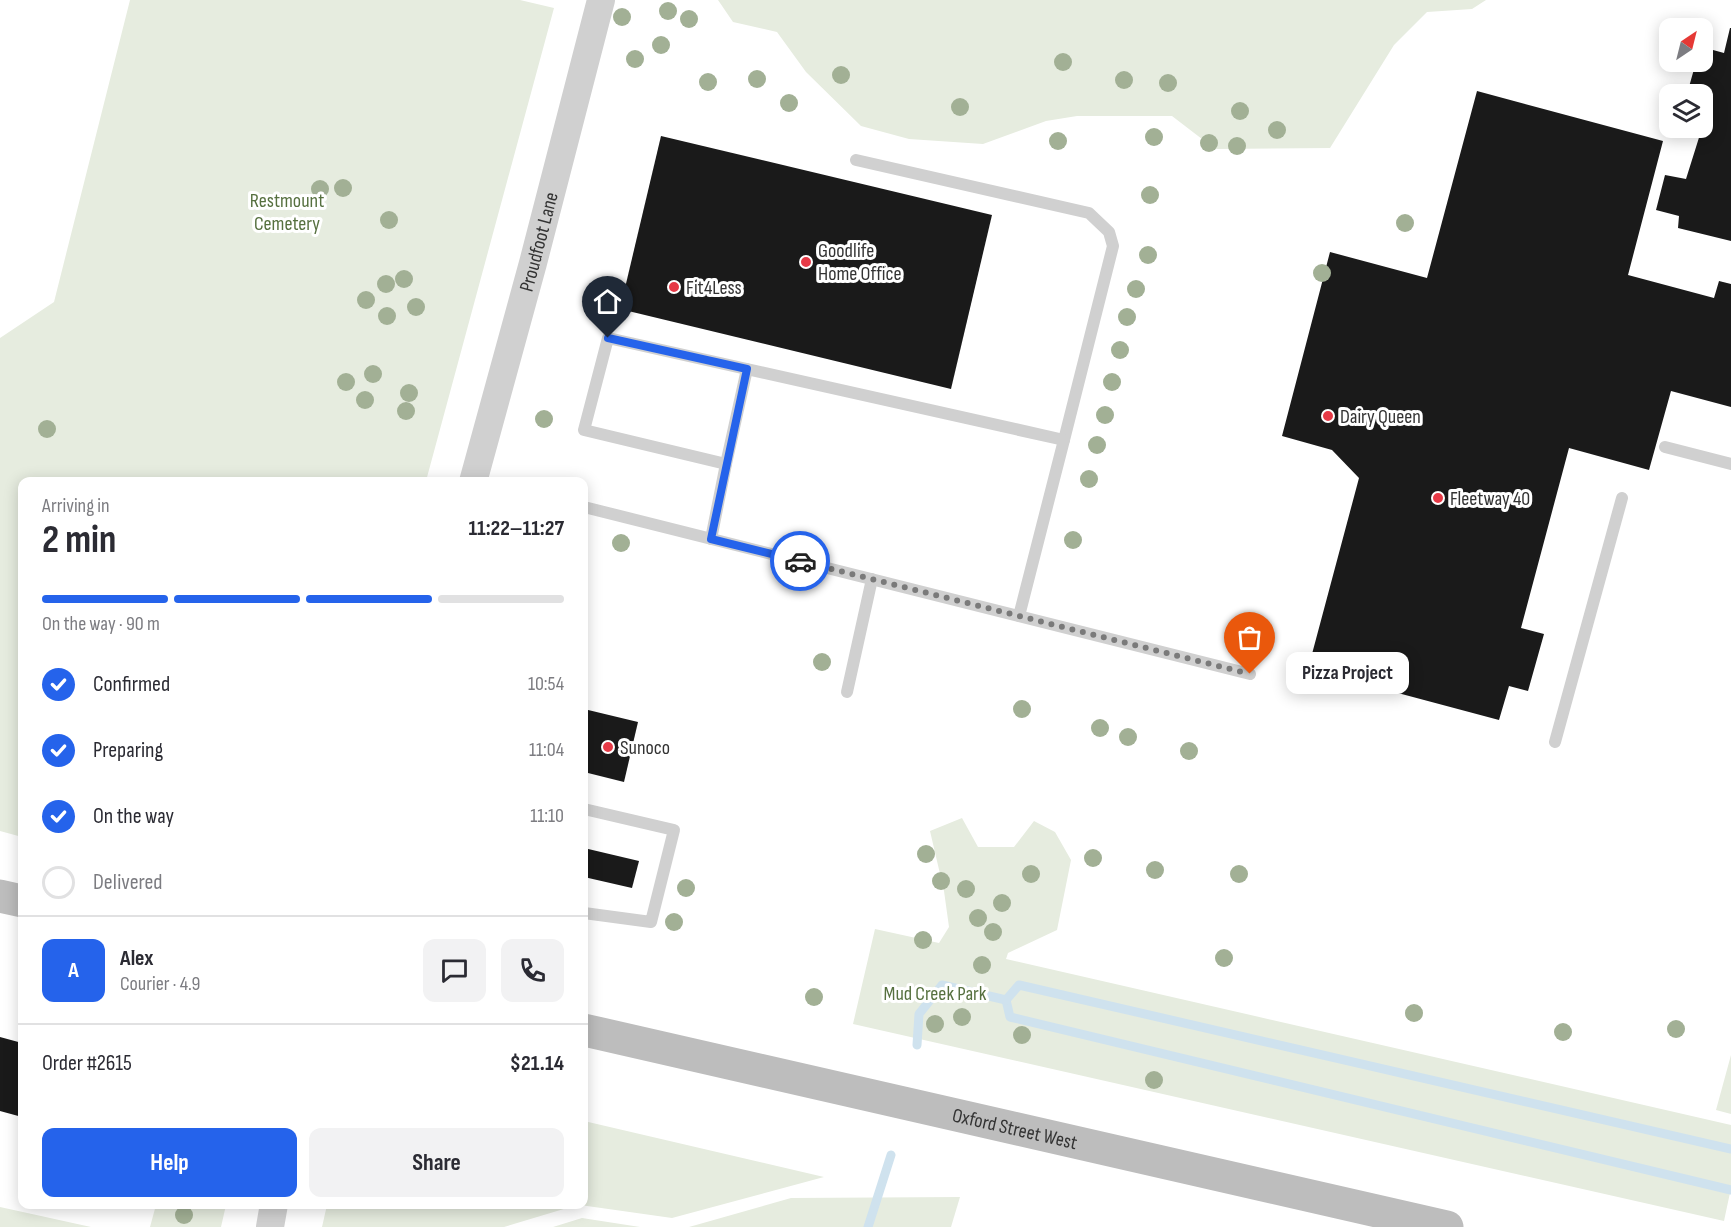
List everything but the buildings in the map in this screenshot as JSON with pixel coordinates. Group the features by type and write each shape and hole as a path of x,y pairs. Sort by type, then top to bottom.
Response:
{"main road":[{"path":"0,896 18,901"},
{"name":"Oxford Street West","path":"588,1031 1447,1227"}],"street":[{"name":"Proudfoot Lane","path":"477,477 601,0"},
{"path":"270,1227 273,1209"}],"lane":[{"path":"856,160 1089,213 1109,232 1113,246 1019,616"},
{"path":"726,464 584,430 608,338 1064,440"},
{"path":"711,539 747,369"},
{"path":"1665,447 1731,464"},
{"path":"1555,742 1622,498"},
{"path":"588,508 1250,674"},
{"path":"847,692 873,579"},
{"path":"588,810 674,830 651,922 588,914"}],"green space":[{"name":"Restmount Cemetery","path":"130,0 520,0 554,8 427,477 18,477 18,836 0,831 0,338 54,302"},
{"path":"718,0 1486,0 1472,9 1427,12 1394,45 1330,148 1215,149 1172,116 1077,116 1046,121 983,144 909,139 861,126 806,72 777,32 733,22"},
{"name":"Mud Creek Park","path":"962,818 978,847 1014,847 1034,821 1055,832 1071,860 1057,930 1008,953 1006,959 1731,1125 1731,1188 1724,1221 853,1024 875,929 939,943 949,927 944,891 930,831"},
{"path":"1731,1055 1731,1114 1716,1110"},
{"path":"588,1122 824,1177 672,1218 588,1206"},
{"path":"960,1197 951,1227 689,1227 791,1198"},
{"path":"0,1207 91,1227 0,1227"},
{"path":"155,1209 225,1209 221,1227 150,1227"},
{"path":"326,1209 564,1209 504,1227 322,1227"},
{"path":"582,1218 640,1227 553,1227"}],"waterway":[{"path":"917,1045 919,1014 942,985 1006,1000"},
{"path":"1006,1000 1019,985 1731,1149"},
{"path":"1006,1000 1010,1017 1731,1190"},
{"path":"868,1227 891,1155"}],"way so far":[{"path":"800,561 1250,674"}],"place":[{"name":"Goodlife Home Office","path":"806,262"},
{"name":"Fit4Less","path":"674,287"},
{"name":"Dairy Queen","path":"1328,416"},
{"name":"Fleetway 40","path":"1438,498"},
{"name":"Pizza Project","path":"1250,674"},
{"name":"Sunoco","path":"608,747"}],"route":[{"path":"608,338 747,369 711,539 800,561"}]}
